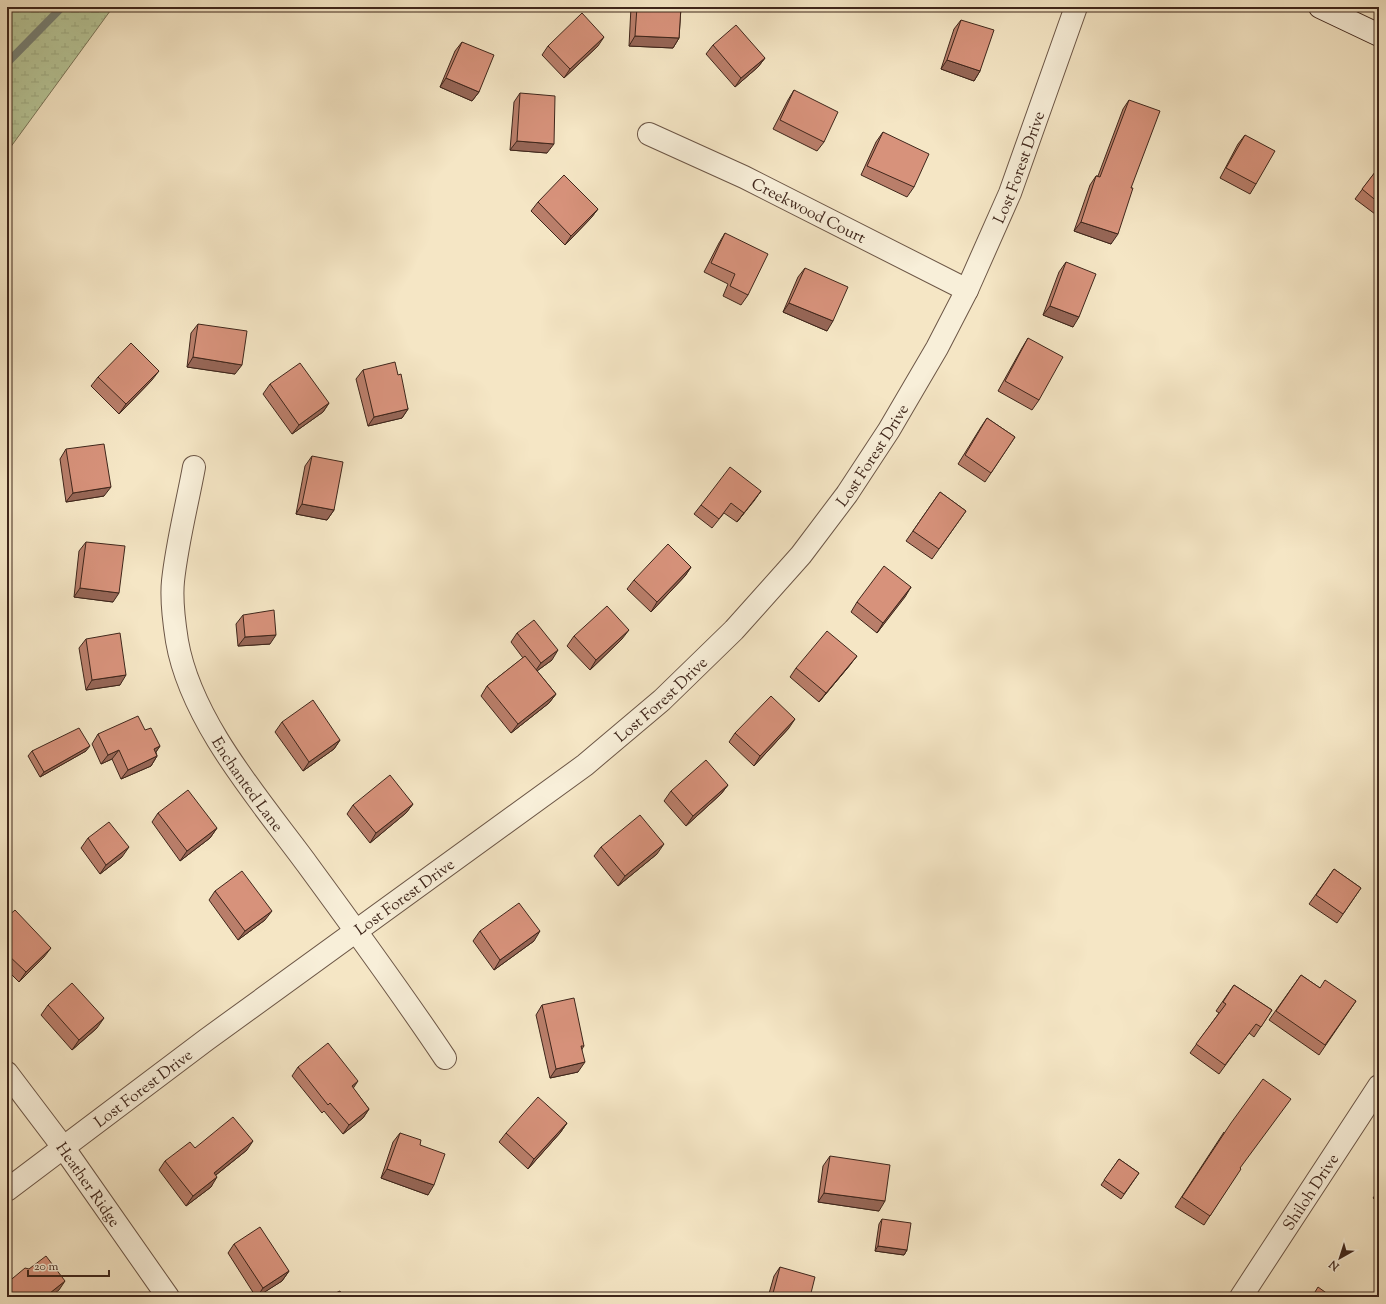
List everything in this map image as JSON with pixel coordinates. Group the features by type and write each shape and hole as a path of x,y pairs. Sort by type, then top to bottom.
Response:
{"street":[{"name":"Lost Forest Drive","path":"7,1190 356,931 585,765 662,700 734,630 801,555 847,494 890,430 938,348 967,290 1010,194 1076,7"},
{"path":"1320,7 1379,35"},
{"name":"Creekwood Court","path":"649,134 744,176 967,290"},
{"name":"Enchanted Lane","path":"194,467 174,580 173,601 178,643 189,683 206,721 246,780 356,931 445,1058"},
{"name":"Heather Ridge","path":"7,1073 63,1147 168,1297"},
{"name":"Shiloh Drive","path":"1241,1297 1261,1263 1379,1086"}],"green space":[{"path":"7,7 113,7 7,152"}],"building":[{"path":"637,7 681,7 679,38 635,36"},
{"path":"582,13 604,37 570,69 548,46"},
{"path":"961,20 994,30 980,71 947,60"},
{"path":"736,25 765,58 741,78 713,45"},
{"path":"462,42 494,55 479,92 446,78"},
{"path":"794,90 838,112 824,142 780,120"},
{"path":"520,93 555,96 554,144 517,141"},
{"path":"1129,100 1160,111 1131,188 1133,188 1118,234 1081,222 1096,176 1100,177"},
{"path":"883,132 929,154 914,187 867,166"},
{"path":"1245,135 1275,151 1256,184 1226,168"},
{"path":"1379,167 1379,203 1362,189"},
{"path":"564,175 598,209 571,236 538,202"},
{"path":"725,233 768,254 748,295 730,286 735,274 711,263"},
{"path":"1066,262 1096,274 1079,317 1050,306"},
{"path":"805,268 848,287 833,321 789,303"},
{"path":"198,324 247,331 242,365 193,357"},
{"path":"1028,338 1063,357 1039,400 1005,381"},
{"path":"131,343 159,371 126,404 98,377"},
{"path":"395,362 398,375 401,374 408,409 374,417 363,370"},
{"path":"300,363 329,403 299,425 270,384"},
{"path":"987,418 1015,437 991,473 965,455"},
{"path":"104,444 111,487 73,493 66,449"},
{"path":"312,456 343,462 334,510 302,504"},
{"path":"730,467 761,491 744,513 731,503 719,519 701,505"},
{"path":"940,492 966,511 939,549 913,531"},
{"path":"86,542 125,546 119,593 80,588"},
{"path":"668,544 691,567 657,602 634,580"},
{"path":"884,566 911,587 883,623 857,602"},
{"path":"607,606 629,630 596,660 574,636"},
{"path":"274,610 276,635 245,637 243,615"},
{"path":"534,620 558,650 541,663 517,633"},
{"path":"827,631 857,656 826,693 796,668"},
{"path":"120,633 126,675 92,680 86,639"},
{"path":"525,656 556,694 518,724 487,686"},
{"path":"771,696 795,719 760,756 735,733"},
{"path":"313,700 340,740 309,762 282,722"},
{"path":"138,716 145,730 151,728 160,746 154,749 157,756 128,770 119,750 108,755 98,734"},
{"path":"79,728 90,746 44,772 32,751"},
{"path":"706,760 728,785 693,816 671,791"},
{"path":"390,775 413,804 376,833 353,805"},
{"path":"188,790 217,828 187,851 158,813"},
{"path":"640,815 664,844 625,876 601,847"},
{"path":"109,822 129,847 106,865 88,838"},
{"path":"1334,869 1361,888 1343,914 1316,895"},
{"path":"242,871 272,911 245,931 215,891"},
{"path":"519,903 540,931 500,960 480,931"},
{"path":"15,910 51,948 26,972 7,954 7,917"},
{"path":"1301,975 1320,988 1325,980 1356,1001 1325,1045 1276,1011"},
{"path":"72,983 104,1018 79,1040 48,1005"},
{"path":"1234,985 1272,1010 1261,1027 1256,1024 1225,1065 1196,1044 1226,1004 1223,1002"},
{"path":"574,998 584,1046 581,1046 585,1062 556,1069 542,1005"},
{"path":"328,1043 358,1081 352,1086 369,1109 349,1125 330,1103 328,1105 298,1067"},
{"path":"1263,1079 1291,1099 1240,1168 1241,1169 1210,1216 1182,1197 1231,1123"},
{"path":"538,1097 567,1123 534,1159 506,1133"},
{"path":"233,1117 253,1141 214,1173 217,1177 193,1196 165,1161 190,1142 195,1148"},
{"path":"400,1133 421,1140 420,1145 445,1154 434,1185 387,1169"},
{"path":"830,1156 890,1165 885,1201 824,1193"},
{"path":"1119,1159 1139,1173 1124,1194 1104,1180"},
{"path":"882,1219 911,1223 907,1250 878,1246"},
{"path":"260,1227 289,1271 263,1288 234,1244"},
{"path":"46,1256 65,1281 45,1297 7,1297 7,1283 25,1268 29,1269"},
{"path":"780,1267 815,1277 810,1297 772,1297"},
{"path":"1318,1287 1332,1297 1312,1297"},
{"path":"340,1291 343,1297 327,1297"}],"waterway":[{"path":"7,63 62,7"}]}
